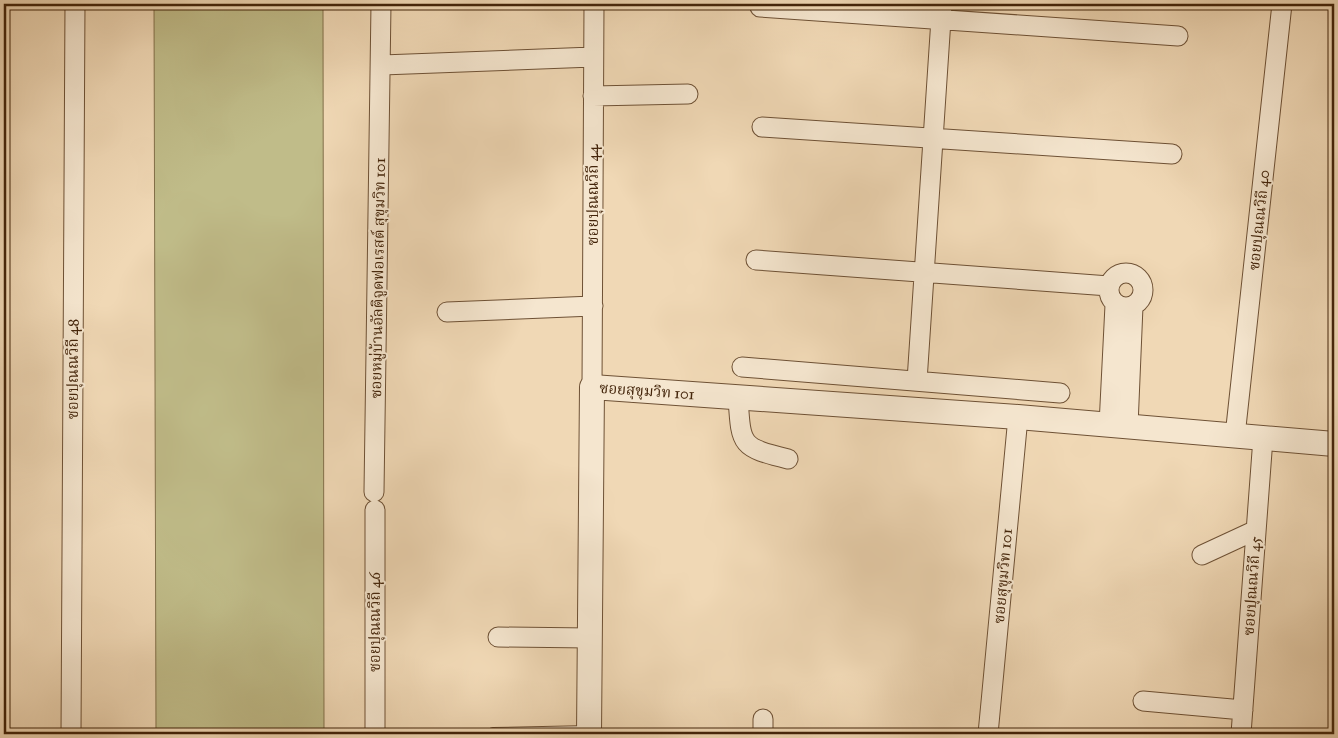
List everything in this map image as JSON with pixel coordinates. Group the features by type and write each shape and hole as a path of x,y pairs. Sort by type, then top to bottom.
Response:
{"street":[{"name":"ซอยปุณณวิถี 48","path":"71,734 75,4"},
{"name":"ซอยหมู่บ้านอัลติจูดฟอเรสต์ สุขุมวิท 101","path":"375,501 382,65 381,4"},
{"name":"ซอยปุณณวิถี 44","path":"592,387 594,4"},
{"name":"ซอยปุณณวิถี 40","path":"1235,436 1282,4"},
{"path":"760,7 942,11 1178,36"},
{"path":"917,381 942,11"},
{"path":"382,65 593,56"},
{"path":"593,96 688,94"},
{"path":"762,127 1172,154"},
{"path":"756,260 1109,286"},
{"path":"1122,273 1136,277 1143,290 1140,300 1124,305 1109,297 1109,286 1113,278 1122,273"},
{"path":"1119,426 1124,305"},
{"path":"447,312 593,306"},
{"path":"742,367 1060,393"},
{"name":"ซอยสุขุมวิท 101","path":"589,733 592,387 1018,417 1334,444"},
{"path":"738,397 740,434 744,442 763,453 788,459"},
{"name":"ซอยสุขุมวิท 101","path":"988,734 1018,417"},
{"name":"ซอยปุณณวิถี 45","path":"1241,734 1263,438"},
{"name":"ซอยปุณณวิถี 46","path":"375,501 375,734"},
{"path":"1202,555 1256,530"},
{"path":"498,637 590,638"},
{"path":"1142,701 1243,710"}],"lane":[{"path":"492,733 589,733"}],"shaded area":[{"path":"154,4 323,4 324,734 156,734"}]}
